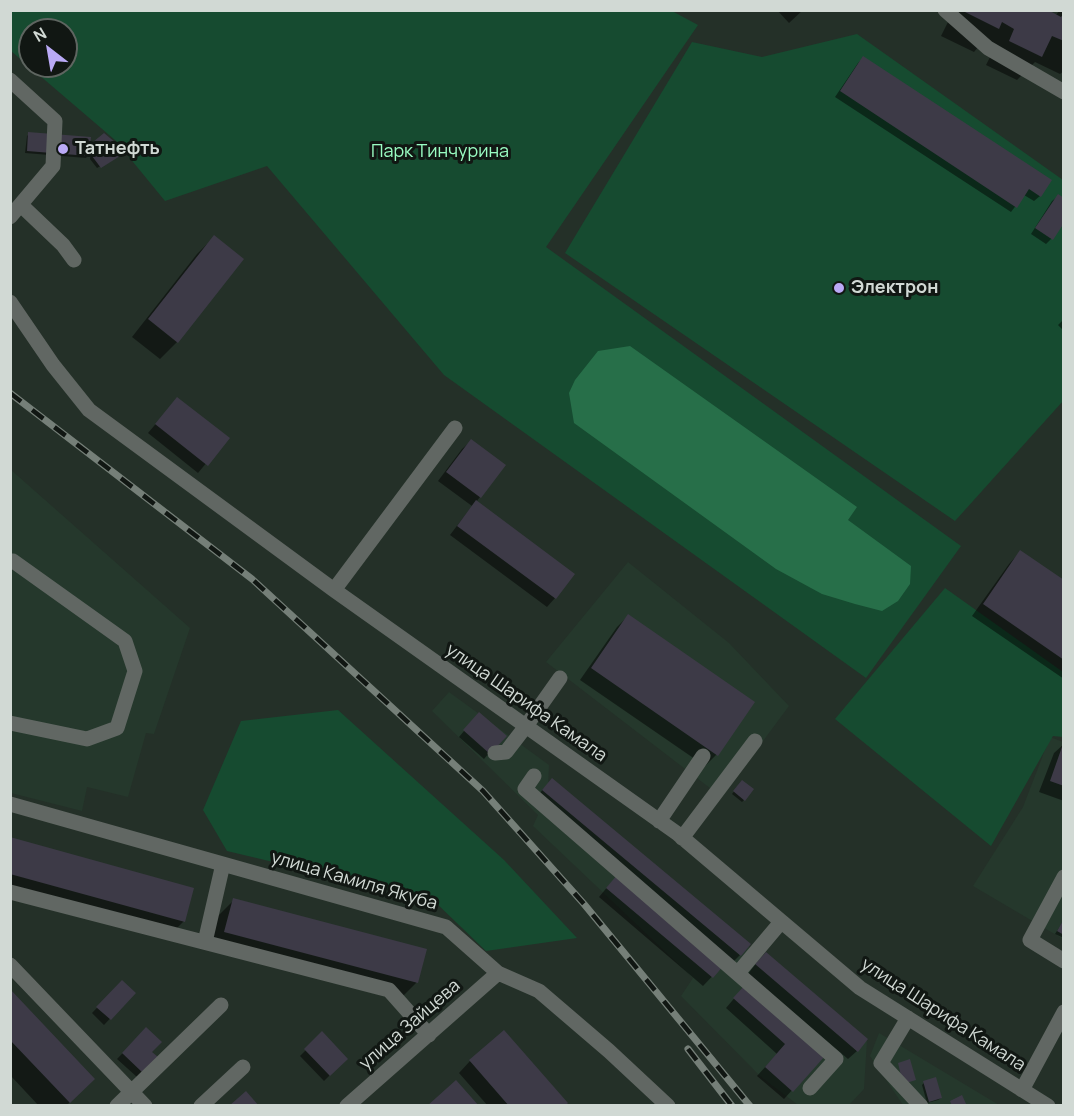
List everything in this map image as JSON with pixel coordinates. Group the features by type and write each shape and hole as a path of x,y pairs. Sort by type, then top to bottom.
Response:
{"street":[{"path":"945,10 988,48 1064,92"},
{"path":"10,80 55,121 53,166 10,217"},
{"path":"21,205 63,245 74,260"},
{"name":"улица Шарифа Камала","path":"10,302 53,365 89,410 334,590 682,838 860,988 1048,1106"},
{"path":"334,590 455,428"},
{"path":"10,561 125,641 135,671 117,728 87,739 10,723"},
{"path":"495,753 506,752 561,678"},
{"path":"682,838 755,741"},
{"path":"659,821 703,756"},
{"path":"534,776 525,789 836,1059 810,1088"},
{"name":"улица Камиля Якуба","path":"10,804 446,927 498,973 539,991 668,1106"},
{"path":"205,942 224,864"},
{"path":"1064,876 1030,940 1064,961"},
{"path":"10,892 389,990 429,1035"},
{"path":"738,973 781,922"},
{"path":"10,965 145,1106"},
{"name":"улица Зайцева","path":"347,1106 498,973"},
{"path":"117,1106 221,1005"},
{"path":"1022,1090 1064,1012"},
{"path":"908,1018 881,1063 921,1106"},
{"path":"201,1106 243,1066"}],"shaded area":[{"path":"630,346 857,507 848,520 911,566 910,584 898,601 882,611 855,604 822,594 776,569 574,423 569,393 575,380 598,351"},
{"path":"10,469 190,628 154,734 146,733 128,797 87,787 82,811 11,793"},
{"path":"628,562 729,643 789,706 726,791 719,795 546,662"},
{"path":"449,692 549,765 548,787 867,1041 864,1089 849,1105 798,1105 760,1076 681,996 693,978 533,826 538,815 432,711"},
{"path":"1050,737 1063,742 1063,939 973,886 1023,807"},
{"path":"879,1033 999,1105 903,1105 870,1056"}],"green space":[{"name":"Парк Тинчурина","path":"11,11 672,11 698,25 546,247 961,546 866,678 444,375 267,166 165,201 115,140 43,78 78,78 78,18 18,18 18,57 11,51"},
{"name":"Электрон","path":"857,34 1063,180 1063,401 955,521 565,253 692,42 762,57"},
{"path":"945,588 1063,672 1063,737 1053,736 991,846 835,719"},
{"path":"338,710 504,860 577,938 486,951 433,900 227,851 203,810 241,721"}],"building":[{"path":"961,10 1048,10 1061,17 1064,13 1064,41 1052,36 1042,57 1009,41 1014,29 1002,22 999,29"},
{"path":"863,56 1052,180 1041,197 1029,189 1017,208 840,91"},
{"path":"28,132 91,137 89,156 27,151"},
{"path":"104,133 122,148 120,156 101,168 92,156 93,142"},
{"path":"1058,194 1064,198 1064,223 1053,240 1035,228"},
{"path":"214,235 244,259 178,343 148,319"},
{"path":"177,397 230,438 208,466 155,424"},
{"path":"471,439 506,465 481,498 446,472"},
{"path":"476,500 575,574 556,599 457,526"},
{"path":"1020,550 1064,580 1064,660 983,604"},
{"path":"628,614 755,702 718,756 591,668"},
{"path":"479,712 507,736 490,754 463,730"},
{"path":"1064,745 1064,786 1050,781"},
{"path":"552,778 751,944 741,956 542,790"},
{"path":"742,780 754,789 745,801 733,791"},
{"path":"10,837 194,888 185,922 10,874"},
{"path":"618,874 724,965 713,978 606,888"},
{"path":"233,898 427,949 418,983 224,932"},
{"path":"1064,919 1064,935 1057,931"},
{"path":"766,952 868,1039 858,1052 755,964"},
{"path":"122,980 136,993 111,1020 96,1007"},
{"path":"745,985 825,1056 793,1092 765,1067 785,1044 733,998"},
{"path":"10,989 95,1079 70,1103 10,1040"},
{"path":"146,1027 162,1042 152,1052 158,1057 143,1073 122,1053"},
{"path":"504,1030 568,1103 565,1106 509,1106 469,1060"},
{"path":"322,1031 348,1059 330,1076 304,1049"},
{"path":"910,1059 916,1080 903,1084 898,1063"},
{"path":"936,1077 942,1098 929,1102 923,1081"},
{"path":"456,1080 479,1106 427,1106"},
{"path":"246,1091 259,1106 229,1106"},
{"path":"962,1095 967,1106 952,1106 950,1101"}],"railway":[{"path":"10,393 252,579 483,791 584,904 750,1106"},
{"path":"688,1049 732,1106"}],"place":[{"name":"Татнефть","path":"63,149"},
{"name":"Электрон","path":"839,288"}]}
